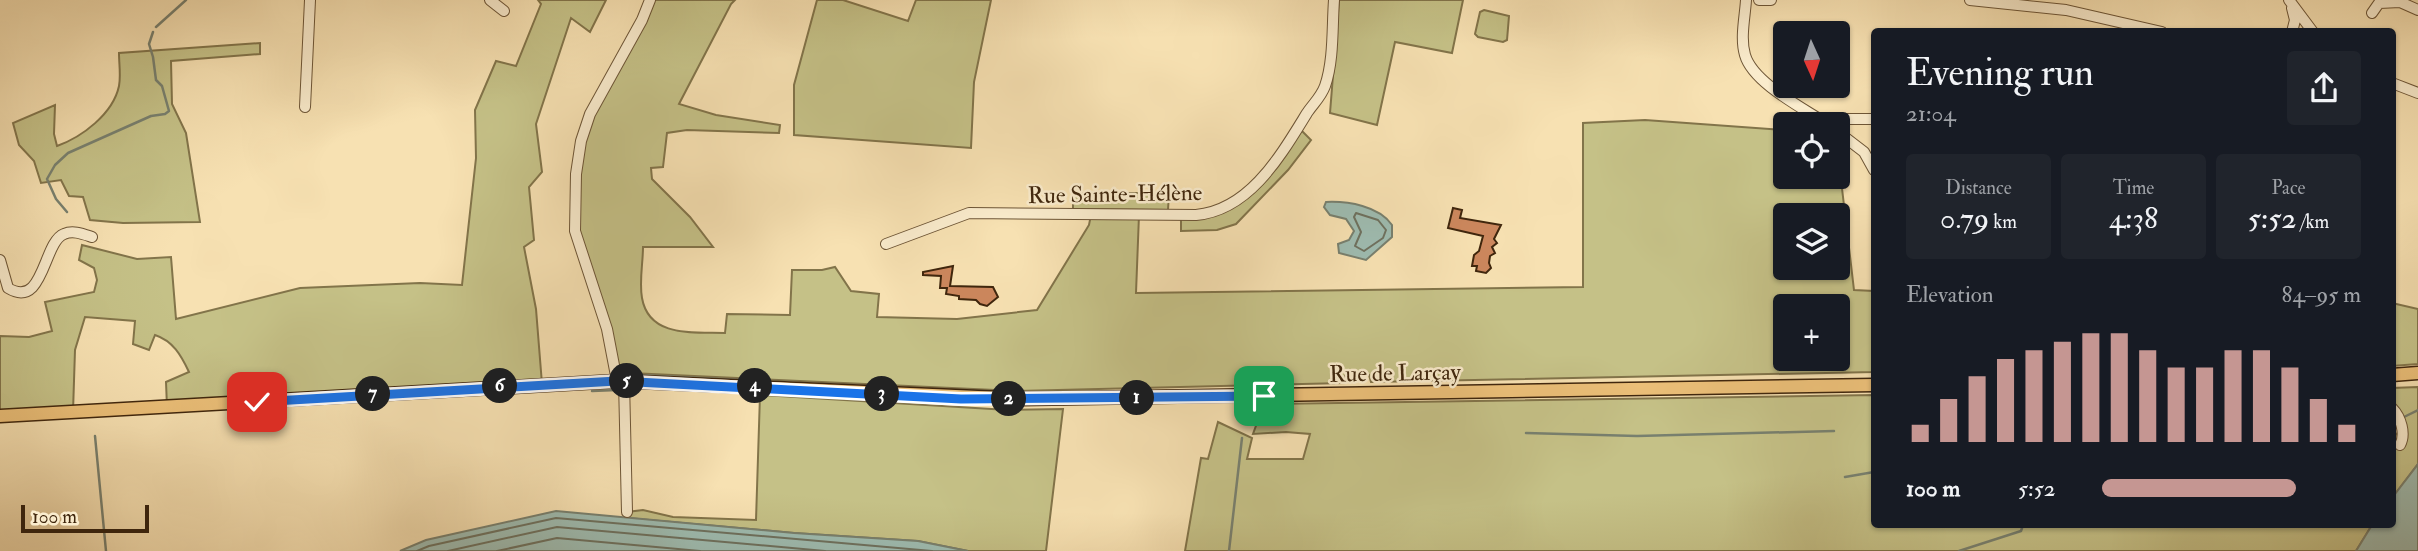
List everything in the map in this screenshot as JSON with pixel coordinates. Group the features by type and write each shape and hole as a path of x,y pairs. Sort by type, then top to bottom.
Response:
{"main road":[{"path":"2396,375 2418,373"},
{"name":"Rue de Larçay","path":"0,416 620,381 1021,400 1871,385"}],"street":[{"path":"305,107 310,0"},
{"path":"490,0 504,12"},
{"path":"627,512 620,381 596,291 578,241 574,220 576,174 581,141 590,114 642,20 650,0"},
{"name":"Rue Sainte-Hélène","path":"886,244 969,213 1196,215 1232,205 1279,157 1323,91 1329,64 1334,0"},
{"path":"1746,0 1745,54 1751,68 1763,81 1809,112"},
{"path":"1759,0 1771,0"},
{"path":"1970,0 2068,5 2148,28"},
{"path":"2290,0 2311,28"},
{"path":"2290,0 2295,16 2293,28"},
{"path":"2372,13 2379,3 2395,1 2418,10"},
{"path":"2294,28 2299,23 2310,28"},
{"path":"2396,85 2418,93"},
{"path":"1850,119 1871,119"},
{"path":"1850,141 1864,152 1871,165"},
{"path":"0,260 8,288 16,292 28,290 37,282 54,243 61,235 72,233 92,237"},
{"path":"2396,416 2402,428 2403,439 2400,445"}],"shaded area":[{"path":"538,0 606,0 590,32 571,18 536,124 542,172 529,187 534,240 524,247 536,309 542,384 167,407 166,382 189,372 176,349 155,335 149,350 133,344 135,321 85,317 75,350 73,412 0,416 0,336 29,337 52,331 45,302 94,292 97,280 94,268 79,260 82,245 137,259 171,257 176,319 300,288 420,283 462,285 476,158 475,110 496,61 516,66 541,4"},
{"path":"650,0 735,0 679,104 716,115 780,125 779,133 687,130 667,133 663,167 651,168 652,179 690,217 713,247 643,247 641,279 646,311 654,320 674,330 725,333 727,314 790,315 792,270 835,267 851,291 879,294 877,317 957,319 1037,310 1089,225 1091,215 1139,215 1136,293 1583,287 1583,123 1645,120 1773,129 1773,189 1842,189 1844,203 1773,203 1773,280 1850,280 1850,256 1854,290 1871,291 1871,372 1371,382 1369,375 1363,374 1361,378 1345,376 1345,383 1017,391 630,373 616,369 575,231 581,141"},
{"path":"817,0 843,0 908,21 916,0 991,0 974,82 971,148 794,135 794,85"},
{"path":"1339,0 1463,0 1452,53 1395,42 1377,125 1330,113"},
{"path":"1484,10 1509,16 1507,40 1503,42 1475,34 1480,12"},
{"path":"260,43 260,54 171,61 172,104 186,133 200,222 123,223 90,220 83,197 69,196 61,180 41,183 34,161 19,145 13,123 55,105 54,134 57,146 76,137 95,123 116,96 120,82 119,53"},
{"path":"1299,128 1311,140 1288,170 1236,224 1217,230 1181,231 1181,215 1205,214 1238,200"},
{"path":"1073,193 1169,193 1168,210 1073,209"},
{"path":"2396,304 2418,309 2418,364 2396,366"},
{"path":"2418,387 2418,464 2396,493 2396,434 2401,438 2396,423 2396,388"},
{"path":"760,395 1008,410 1063,409 1046,551 968,551 918,541 627,518 627,512 643,510 673,517 756,520"},
{"path":"1871,395 1871,528 2370,528 2356,551 1185,551 1201,458 1208,459 1218,422 1252,438 1247,459 1303,459 1310,434 1253,434 1264,404"}],"water":[{"path":"1326,202 1344,202 1379,213 1392,225 1392,237 1366,260 1339,253 1338,244 1349,240 1354,231 1346,219 1330,215 1324,207"},
{"path":"2418,464 2418,551 2356,551 2370,528 2396,528 2396,493"},
{"path":"556,511 794,533 918,541 968,551 400,551 426,540"}],"building":[{"path":"1453,208 1462,210 1460,218 1501,225 1494,239 1497,243 1492,247 1495,253 1490,256 1491,268 1486,273 1476,271 1477,266 1472,266 1483,236 1448,228"},
{"path":"953,266 950,286 993,287 998,297 987,306 976,300 959,299 959,296 946,294 947,288 940,288 941,276 923,275 923,272"}],"waterway":[{"path":"156,27 186,0"},
{"path":"67,212 56,199 47,179 55,165 68,153 151,116 169,111 162,86 156,80 149,44 153,32"},
{"path":"639,375 760,381"},
{"path":"592,391 617,390"},
{"path":"2404,417 2418,410"},
{"path":"1526,433 1637,436 1834,431"},
{"path":"95,436 106,551"},
{"path":"1229,551 1242,438"},
{"path":"1845,477 1871,473"},
{"path":"1959,551 2021,531 2022,528"}],"route":[{"path":"257,402 617,381 961,399 1264,396"}]}
